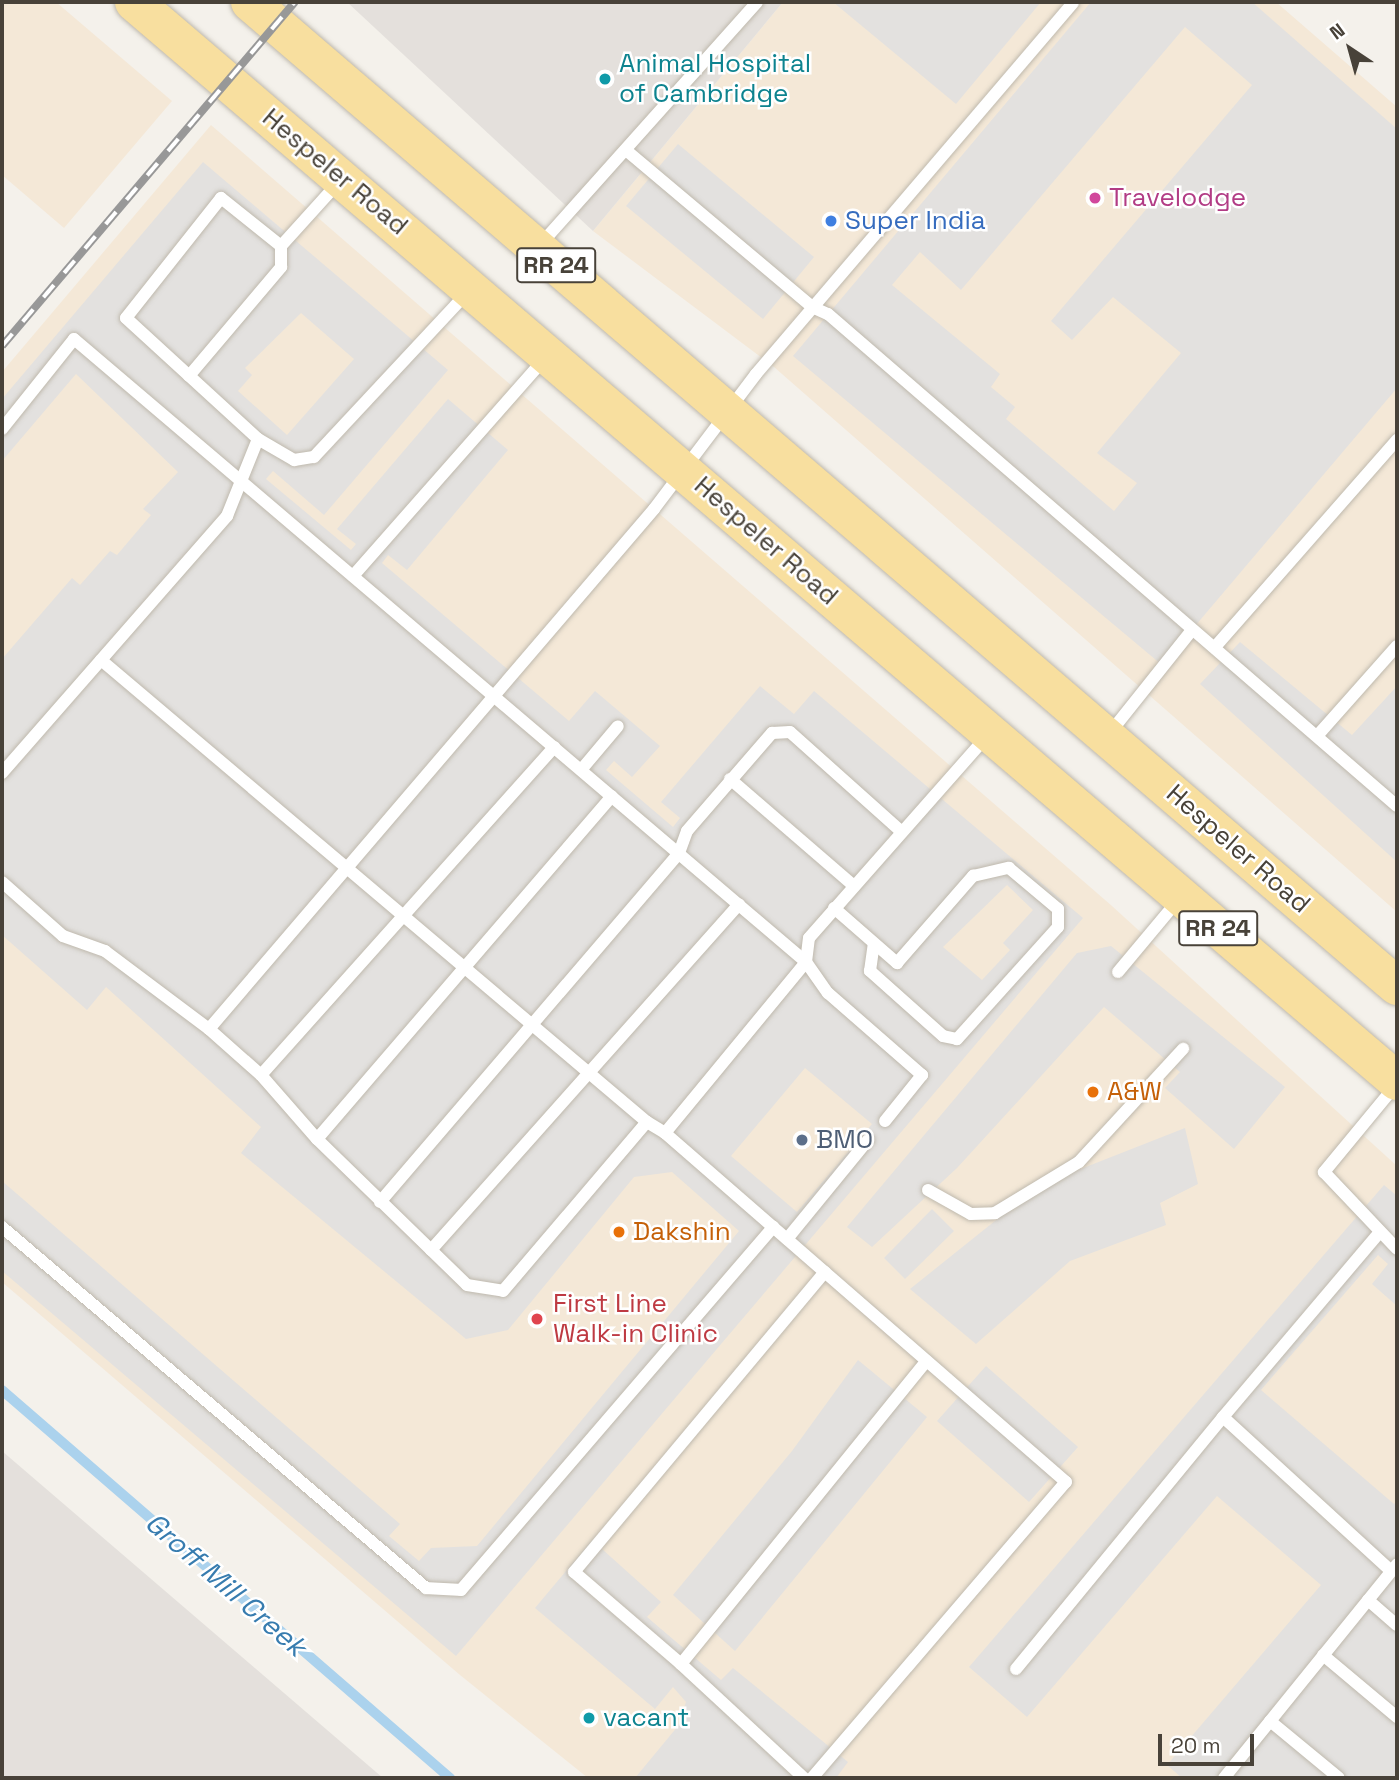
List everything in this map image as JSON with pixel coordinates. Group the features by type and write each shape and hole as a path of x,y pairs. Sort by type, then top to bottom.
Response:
{"main road":[{"name":"Hespeler Road","path":"134,2 1397,1082"},
{"name":"Hespeler Road","path":"250,2 1397,986"}],"lane":[{"path":"537,249 757,2"},
{"path":"209,1029 495,696 683,470 812,307 1073,3"},
{"path":"626,151 812,307 828,314 1397,806"},
{"path":"188,376 281,267 281,246 343,178"},
{"path":"281,246 221,198 126,318 258,439 294,460 314,457 471,288"},
{"path":"2,429 74,340 244,480 806,962 828,993 922,1075 885,1121"},
{"path":"353,576 548,354"},
{"path":"2,773 227,516 244,480 258,439"},
{"path":"1215,647 1397,440"},
{"path":"1107,737 1192,630"},
{"path":"1317,736 1397,646"},
{"path":"101,660 647,1122 665,1133 1066,1482 812,1778"},
{"path":"581,770 618,726"},
{"path":"380,1202 679,853 687,831 772,733 790,732 902,832"},
{"path":"665,1133 806,962 809,938 990,733"},
{"path":"261,1076 554,747"},
{"path":"730,779 853,885"},
{"path":"317,1139 611,796"},
{"path":"834,908 897,963 974,876 1009,868 1058,909 1058,927 957,1039 943,1036 870,971 874,944"},
{"path":"2,881 63,936 105,951 209,1029 261,1076 317,1139 467,1285 503,1291 647,1122"},
{"path":"1118,972 1181,896"},
{"path":"431,1251 739,904"},
{"path":"928,1190 971,1214 995,1213 1079,1162 1183,1049"},
{"path":"1397,1082 1324,1171 1379,1233 1397,1249"},
{"path":"787,1239 869,1140"},
{"path":"2,1227 426,1588 461,1590 773,1227"},
{"path":"1016,1669 1379,1233"},
{"path":"804,1778 681,1664 574,1572 825,1272"},
{"path":"681,1664 926,1361"},
{"path":"1223,1418 1394,1568 1224,1778"},
{"path":"1368,1600 1397,1625"},
{"path":"1323,1655 1397,1717"},
{"path":"1270,1721 1339,1778"}],"shaded area":[{"path":"2,2 56,2 172,101 64,228 2,175"},
{"path":"347,2 783,2 593,231"},
{"path":"783,2 1276,2 1397,107 1397,912 774,367 593,231"},
{"path":"833,2 1041,2 956,104"},
{"path":"1091,2 1252,2 1397,129 1397,388 1162,665 793,356","holes":["1185,27 1252,85 1051,321 1072,340 1113,297 1181,353 1097,453 1137,483 1114,511 1006,419 1015,407 991,387 1000,374 892,285 920,252 961,290"]},
{"path":"211,125 1112,906 1397,1166 1397,1778 588,1778 460,1675 2,1282 2,372"},
{"path":"678,144 814,257 763,319 626,206"},
{"path":"203,162 448,370 324,515 273,471 266,479 351,550 356,544 337,529 448,399 508,450 407,570 388,555 382,563 569,721 595,691 660,746 632,777 614,761 606,770 673,827 680,818 661,802 760,686 794,714 814,691 1083,918 456,1656 2,1271 2,1181 400,1524 389,1536 419,1561 431,1548 477,1546 739,1231 672,1172 634,1177 508,1330 466,1339 241,1153 261,1127 106,987 87,1010 2,935 2,659 72,578 80,585 110,551 117,555 151,515 143,509 178,472 76,374 2,461 2,399","holes":["301,313 354,359 287,435 238,391 252,375 245,368","1007,885 1033,910 1003,943 1010,950 982,980 943,947","805,1068 872,1124 797,1212 731,1156"]},
{"path":"1240,642 1352,735 1397,686 1397,862 1200,684"},
{"path":"1111,946 1285,1087 1234,1149 1165,1088 1180,1072 1104,1007 957,1168 872,1247 847,1227 1077,953"},
{"path":"1185,1128 1198,1184 1160,1203 1166,1225 1070,1261 976,1344 910,1289 1040,1185"},
{"path":"1384,1185 1397,1196 1397,1306 1372,1284 1388,1264 1378,1255 1261,1390 1394,1504 1397,1501 1397,1778 1182,1778 1167,1765 1321,1585 1217,1496 1027,1717 969,1667"},
{"path":"932,1209 954,1231 905,1279 884,1258"},
{"path":"858,1360 927,1417 735,1651 673,1595 792,1451"},
{"path":"986,1366 1078,1447 1029,1502 937,1421"},
{"path":"2,1451 383,1778 2,1778"},
{"path":"592,1540 661,1602 647,1617 721,1680 733,1668 848,1762 836,1778 635,1778 678,1726 686,1702 673,1687 655,1709 535,1608"}],"waterway":[{"name":"Groff Mill Creek","path":"2,1390 450,1778"}],"railway":[{"path":"2,346 295,2"}],"place":[{"name":"Animal Hospital of Cambridge","path":"605,79"},
{"name":"Travelodge","path":"1095,198"},
{"name":"Super India","path":"831,221"},
{"name":"A&W","path":"1093,1092"},
{"name":"BMO","path":"802,1140"},
{"name":"Dakshin","path":"619,1232"},
{"name":"First Line Walk-in Clinic","path":"537,1319"},
{"name":"vacant","path":"589,1718"}]}
